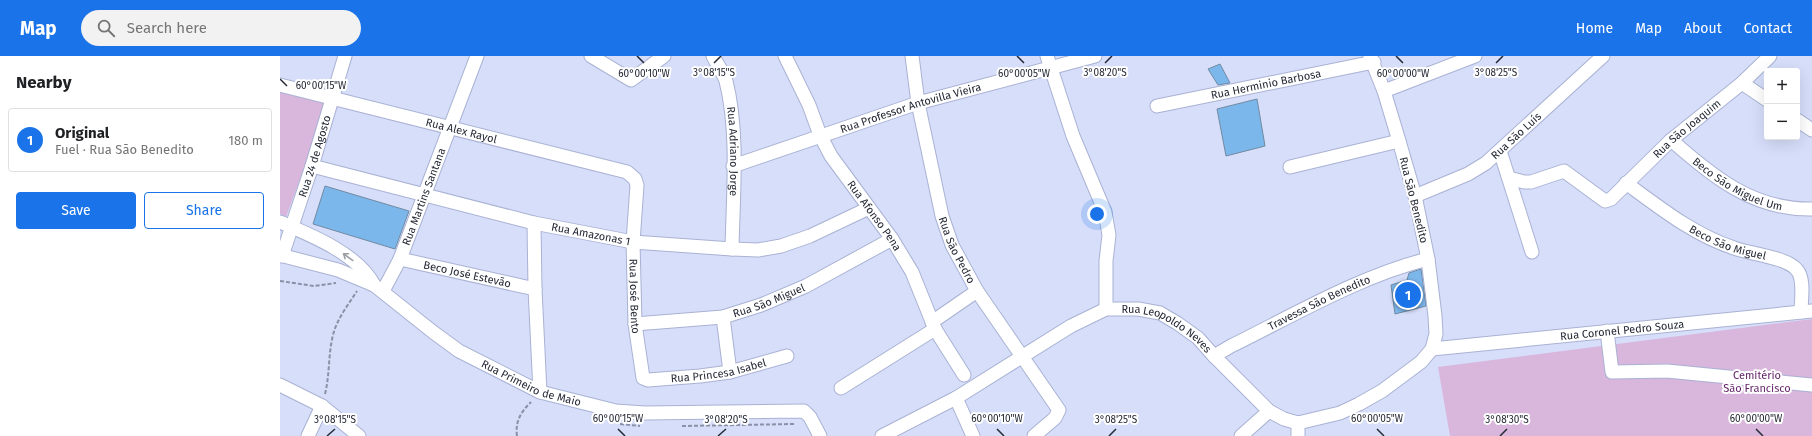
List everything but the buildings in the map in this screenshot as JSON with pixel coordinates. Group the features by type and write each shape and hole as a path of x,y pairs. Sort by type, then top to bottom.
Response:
{"street":[{"name":"Rua 24 de Agosto","path":"281,256 286,224 312,166 345,56"},
{"name":"Rua Martins Santana","path":"373,285 400,259 451,128 477,56"},
{"path":"591,56 627,79 635,79 664,56"},
{"name":"Rua Adriano Jorge","path":"713,56 725,79 731,108 734,141 732,249"},
{"name":"Rua Afonso Pena","path":"785,56 809,105 820,135 831,156 892,239 912,272 934,325 964,375"},
{"name":"Rua São Pedro","path":"912,56 918,103 942,216 952,245 977,291 1058,407 1059,413 1055,418 1034,436"},
{"path":"1047,56 1073,136 1107,218 1109,235 1106,260 1106,309"},
{"name":"Rua Professor Antovilla Vieira","path":"733,166 820,135 918,103 1095,56"},
{"path":"1384,91 1475,56"},
{"name":"Rua São Joaquim","path":"1509,178 1524,182 1531,182 1564,171 1605,201 1611,199 1671,140 1742,83 1770,56"},
{"name":"Rua São Luís","path":"1415,196 1468,174 1486,163 1599,57"},
{"name":"Rua São Benedito","path":"1372,59 1400,141 1415,196 1428,259 1435,316 1436,334 1432,349"},
{"name":"Rua Herminio Barbosa","path":"1157,106 1372,59"},
{"path":"1742,83 1764,98"},
{"name":"Rua Alex Rayol","path":"280,85 627,172 635,178 637,184"},
{"path":"1800,122 1812,130"},
{"name":"Beco São Miguel Um","path":"1671,140 1713,176 1735,190 1782,208 1812,209"},
{"path":"1290,167 1400,141"},
{"path":"1500,151 1532,252"},
{"name":"Rua Amazonas 1","path":"312,166 534,223 633,242 758,250 780,246 810,236 869,208"},
{"name":"Beco São Miguel","path":"1626,183 1697,233 1733,248 1784,262 1796,268 1801,278 1806,311"},
{"name":"Rua José Bento","path":"637,184 633,242 635,324 641,374 648,380"},
{"path":"534,223 535,289 540,392"},
{"name":"Rua Primeiro de Maio","path":"286,224 339,250 361,267 373,285"},
{"name":"Rua São Miguel","path":"635,324 723,317 761,305 806,286 892,239"},
{"name":"Rua Primeiro de Maio","path":"281,256 338,270 373,285 459,351 540,392 587,405 623,412 804,411 810,417 820,436"},
{"name":"Beco José Estevão","path":"400,259 535,289"},
{"name":"Travessa São Benedito","path":"1214,356 1231,346 1365,280 1401,266 1428,259"},
{"path":"841,388 934,325 977,291"},
{"name":"Rua Leopoldo Neves","path":"882,436 956,398 1024,357 1071,326 1106,309 1138,309 1160,313 1177,323 1198,338 1269,411 1284,419 1298,423"},
{"name":"Rua Coronel Pedro Souza","path":"1432,349 1806,311"},
{"path":"723,317 730,372"},
{"path":"1607,331 1612,372 1667,371 1812,385"},
{"path":"1298,436 1298,423 1340,413 1382,391 1421,362 1432,349"},
{"name":"Rua Princesa Isabel","path":"648,380 730,372 787,356"},
{"path":"280,385 322,406 359,436"},
{"path":"956,398 973,436"},
{"path":"308,436 322,406"},
{"path":"1242,436 1269,411"}],"path":[{"path":"322,406 330,377 329,366 333,334 373,285"},
{"path":"518,436 516,427 522,411 540,392"}],"green space":[{"path":"280,92 328,103 286,217 280,214"},
{"name":"Cemitério São Francisco","path":"1812,319 1812,436 1450,436 1438,367"}],"place":[{"name":"Original","path":"1408,295"}]}
